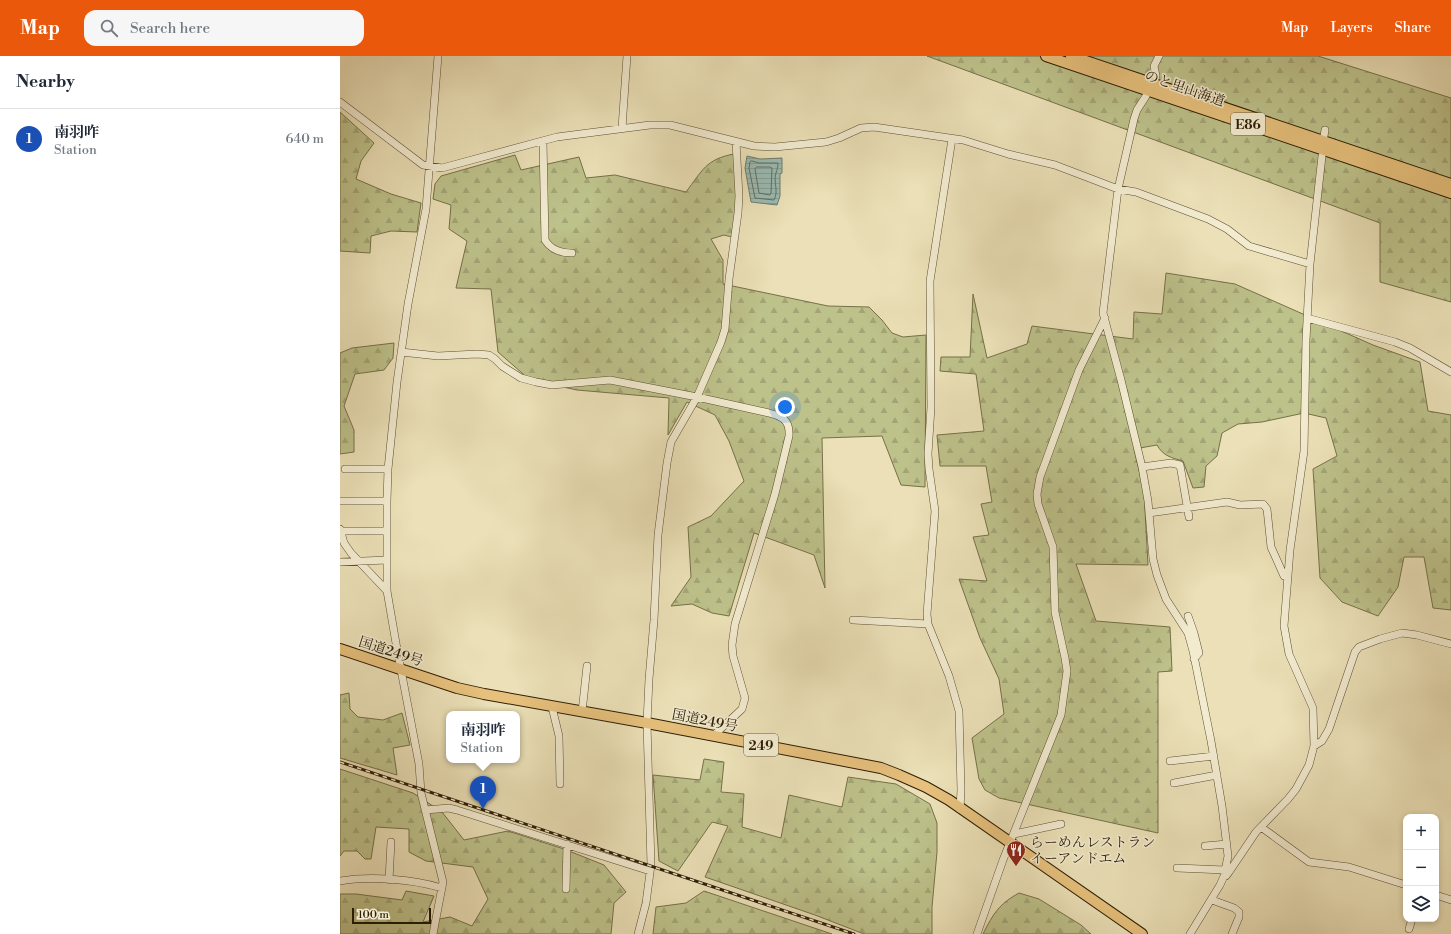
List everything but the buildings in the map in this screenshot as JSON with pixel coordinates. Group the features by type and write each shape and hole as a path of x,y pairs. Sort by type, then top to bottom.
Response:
{"highway":[{"name":"のと里山海道","path":"1046,56 1451,192"},
{"name":"のと里山海道","path":"1071,56 1451,184"},
{"name":"国道249号","path":"340,649 456,688 881,768 899,774 926,787 1012,838 1142,934"}],"street":[{"path":"433,934 442,882 422,793 419,764 400,669 387,591 387,501 388,469 401,352 426,209 438,56"},
{"path":"622,128 627,56"},
{"path":"1154,79 1156,76 1154,66 1159,56"},
{"path":"1146,96 1137,110 1134,119 1118,188 1104,307 1105,318 1142,467 1156,575 1166,599 1188,633 1214,756 1227,844 1228,856 1220,886 1190,934"},
{"path":"340,102 423,165 442,168 564,136 650,125 670,125 754,146 775,147 820,143 833,140 868,126 939,136 962,140 1008,154 1055,165 1118,188 1136,192 1208,219 1228,229 1249,246 1310,264"},
{"path":"952,139 930,281 931,407 928,454 936,511 927,614 928,624 949,676 959,711 960,808"},
{"path":"543,141 545,240 548,245 560,252 572,253"},
{"path":"638,934 646,903 650,871 647,723 658,535 671,442 697,397 721,342 725,329 729,279 739,196 736,142"},
{"path":"1177,868 1224,873 1226,876 1256,832 1296,789 1309,765 1314,746 1313,708 1289,654 1284,622 1292,532 1304,450 1307,318 1310,264 1322,156"},
{"path":"977,934 1002,860 1061,715 1067,671 1055,612 1053,547 1038,504 1037,494 1040,477 1079,370 1105,318"},
{"path":"1307,318 1395,342 1410,348 1451,372"},
{"path":"401,352 438,356 477,354 488,356 522,378 552,385 610,380 697,397 778,416 785,420 790,431 775,494 735,624 732,645 733,656 744,698 744,704 742,709 713,736"},
{"path":"1142,467 1171,463 1180,465 1189,517"},
{"path":"345,469 388,469"},
{"path":"340,501 387,501"},
{"path":"1149,513 1227,502 1240,505 1263,504 1267,509 1272,552 1284,576 1288,576"},
{"path":"387,531 340,530 344,543 358,561 387,591"},
{"path":"340,562 387,560"},
{"path":"1188,616 1199,653 1194,659"},
{"path":"853,620 928,624"},
{"path":"1314,746 1322,741 1329,729 1355,652 1359,647 1402,633 1417,635 1451,644"},
{"path":"582,712 587,666"},
{"path":"552,707 559,736 560,784"},
{"path":"1170,761 1214,756"},
{"path":"1174,783 1217,776"},
{"path":"426,810 449,808 650,871"},
{"path":"1012,838 1061,824"},
{"path":"1261,827 1309,862 1349,867 1403,884"},
{"path":"389,880 391,842"},
{"path":"566,889 567,844"},
{"path":"1206,846 1227,844"},
{"path":"340,881 410,880 442,888"},
{"path":"1439,896 1451,900"},
{"path":"1212,900 1234,908 1239,912 1239,916 1232,934"},
{"path":"1409,929 1411,922"}],"green space":[{"path":"927,56 1318,56 1451,98 1451,302 1380,282 1380,223"},
{"path":"340,112 374,143 361,161 356,179 391,194 421,203 417,232 391,231 371,236 370,253 340,251"},
{"path":"734,154 737,196 732,237 724,235 711,239 723,260 723,284 828,306 869,307 892,333 903,337 926,335 925,487 901,485 882,436 822,438 825,588 814,555 754,533 729,616 712,613 692,604 671,606 691,577 688,527 711,516 744,481 729,441 715,415 687,402 668,435 669,398 577,390 530,380 498,352 491,289 456,288 467,241 449,229 451,205 433,199 435,184 441,176 515,155 521,170 579,157 586,178 615,175 686,192 701,172 711,163 717,159"},
{"path":"1166,273 1235,284 1373,345 1420,362 1428,411 1451,415 1451,610 1433,608 1424,557 1404,557 1398,587 1378,616 1342,602 1320,578 1313,469 1337,456 1326,418 1304,413 1262,422 1238,424 1222,433 1217,456 1206,466 1204,487 1193,488 1183,461 1165,454 1157,445 1134,449 1144,491 1148,565 1076,564 1096,621 1170,627 1172,671 1158,672 1158,833 999,798 985,790 979,779 972,738 1004,714 999,679 980,638 959,579 987,581 973,537 989,535 981,504 992,502 986,466 940,466 937,435 984,431 976,374 940,371 941,357 970,357 973,294 987,358 1027,344 1032,326 1133,339 1134,312 1162,314"},
{"path":"394,343 393,358 384,370 355,374 344,406 354,430 354,452 340,454 340,353 352,348"},
{"path":"349,693 350,709 358,717 383,720 402,713 410,745 393,748 397,775 340,758 340,695"},
{"path":"704,759 724,762 721,792 744,794 742,827 781,838 789,795 842,807 848,777 896,784 930,804 937,823 937,852 932,907 932,934 864,934 815,915 705,877 728,826 712,822 678,871 659,861 653,775 700,780"},
{"path":"340,769 413,793 442,812 464,840 508,831 564,849 604,865 626,892 614,903 611,934 340,934 340,894 356,894 402,900 406,891 434,896 423,922 450,917 472,926 488,899 473,867 426,861 409,852 409,829 376,827 371,859 365,859 357,851 344,851 340,856"},
{"path":"704,891 832,934 653,934 656,907 686,903"},
{"path":"1019,893 1039,899 1081,925 1091,934 983,934 997,910 1006,901"}],"water":[{"path":"747,156 760,159 782,158 780,196 777,205 751,202 745,168"}],"railway":[{"path":"340,762 854,934"}],"place":[{"name":"南羽咋","path":"483,809"},
{"name":"らーめんレストラン イーアンドエム","path":"1016,867"}]}
